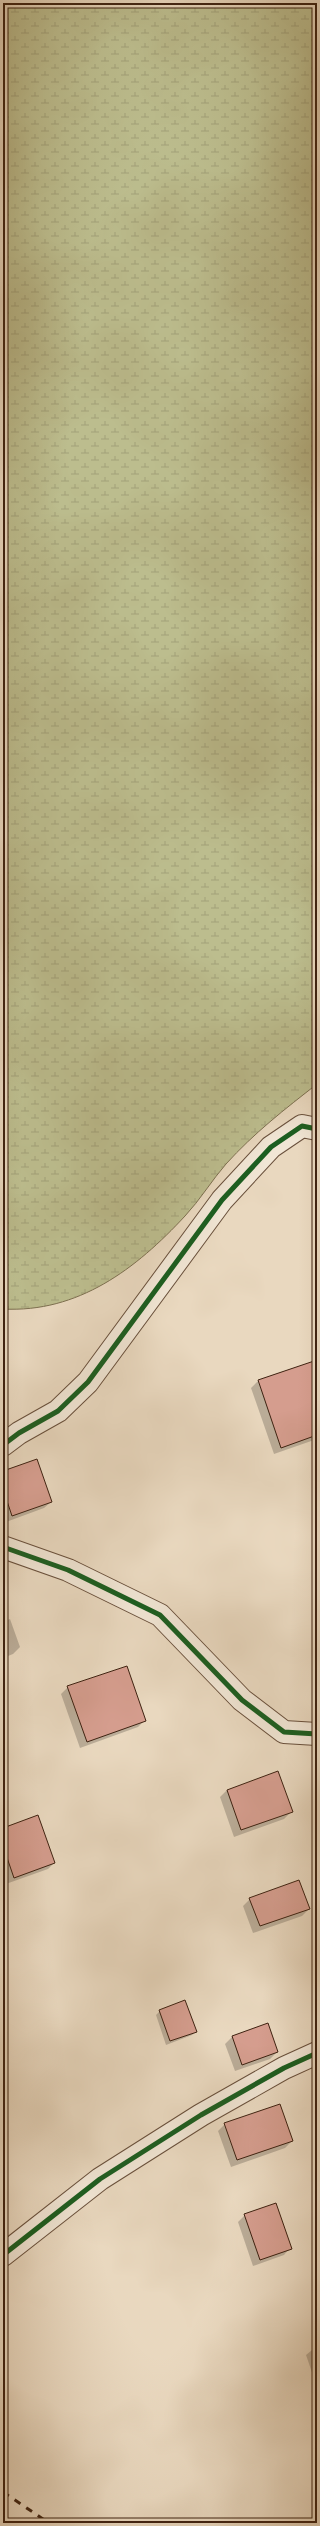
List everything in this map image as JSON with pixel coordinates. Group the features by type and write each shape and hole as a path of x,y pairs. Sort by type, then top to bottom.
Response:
{"street":[{"path":"3,1445 19,1432 58,1411 88,1382 222,1200 271,1147 302,1126 317,1129"},
{"path":"3,1547 68,1570 160,1615 242,1700 284,1732 317,1734"},
{"path":"3,2255 100,2179 201,2115 284,2068 317,2053"}],"green space":[{"path":"3,3 317,3 317,1084 248,1142 226,1164 185,1216 126,1270 104,1284 81,1295 56,1304 30,1308 3,1309"}],"building":[{"path":"317,1360 317,1435 281,1448 258,1380"},
{"path":"37,1459 52,1502 12,1516 3,1489 3,1471"},
{"path":"127,1666 146,1721 87,1742 67,1686"},
{"path":"278,1771 293,1812 241,1830 227,1790"},
{"path":"38,1815 55,1863 14,1878 3,1846 3,1828"},
{"path":"299,1880 310,1909 260,1926 249,1898"},
{"path":"185,2000 197,2032 170,2041 159,2010"},
{"path":"268,2023 278,2052 242,2065 232,2036"},
{"path":"280,2104 293,2141 237,2160 224,2123"},
{"path":"276,2203 292,2249 260,2260 244,2214"}],"railway":[{"path":"3,2492 49,2523"}],"cycle path":[{"path":"3,1445 19,1433 58,1411 88,1382 222,1200 271,1147 302,1126 317,1129"},
{"path":"3,1547 68,1570 160,1615 242,1700 284,1732 317,1734"},
{"path":"3,2255 100,2179 201,2115 284,2068 317,2053"}]}
